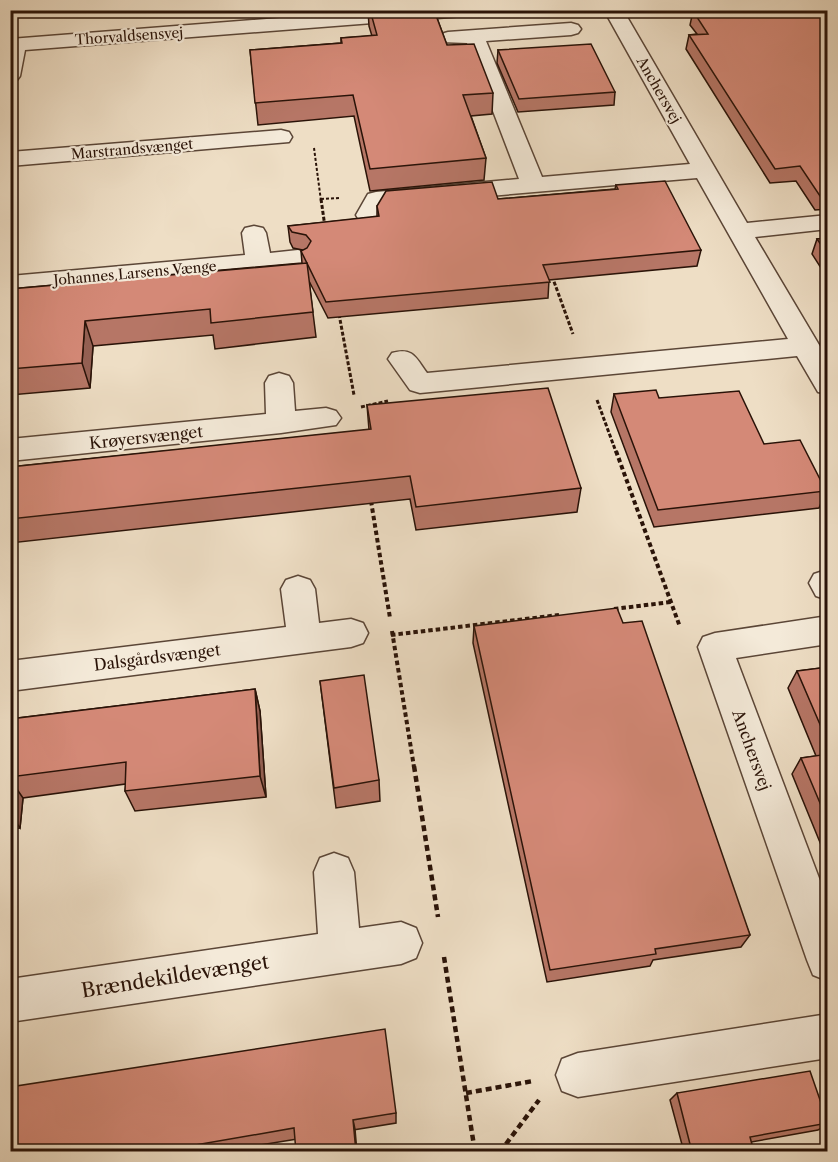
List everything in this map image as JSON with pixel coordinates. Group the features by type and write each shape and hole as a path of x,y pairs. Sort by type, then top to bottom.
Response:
{"street":[{"name":"Thorvaldsensvej","path":"13,45 274,18 463,10"},
{"name":"Anchersvej","path":"613,10 828,385"},
{"path":"448,38 570,29"},
{"path":"474,36 533,185"},
{"path":"10,76 13,45"},
{"path":"254,116 254,139"},
{"name":"Marstrandsvænget","path":"10,159 281,137"},
{"path":"368,215 376,199 705,170"},
{"path":"740,231 828,222"},
{"path":"255,233 259,262"},
{"name":"Johannes Larsens Vænge","path":"10,284 298,258"},
{"path":"402,359 420,383 805,346"},
{"path":"279,383 281,423"},
{"name":"Krøyersvænget","path":"10,450 326,418"},
{"path":"298,589 304,639"},
{"path":"715,647 828,630"},
{"name":"Dalsgårdsvænget","path":"10,676 351,633"},
{"name":"Anchersvej","path":"715,647 828,960"},
{"path":"334,872 340,951"},
{"name":"Brændekildevænget","path":"10,1001 401,943"},
{"path":"578,1075 828,1036"}],"path":[{"path":"314,143 326,234"},
{"path":"550,271 683,634 715,647"},
{"path":"337,303 356,408"},
{"path":"326,418 356,408 387,403 390,398 420,383"},
{"path":"369,490 440,927"},
{"path":"613,609 671,602"},
{"path":"393,635 566,614"},
{"path":"443,951 476,1152"},
{"path":"466,1093 538,1080 540,1098 500,1152"}],"building":[{"path":"370,10 434,10 447,45 474,44 493,93 463,95 486,158 370,169 353,95 255,103 250,50 342,43 341,38 377,35"},
{"path":"828,10 828,195 820,196 800,166 775,169 689,35 708,34 693,11"},
{"path":"591,44 615,92 519,99 498,50"},
{"path":"665,181 701,250 543,265 550,282 326,302 301,251 307,248 311,241 306,235 292,232 288,226 379,216 377,206 386,191 492,182 498,199 618,189 616,185"},
{"path":"828,238 828,255 817,239"},
{"path":"307,263 313,312 211,323 210,309 85,321 82,363 10,369 10,289"},
{"path":"548,388 581,488 416,507 410,476 10,519 10,467 371,429 367,405"},
{"path":"656,390 659,398 739,391 764,444 800,440 826,491 658,510 614,394"},
{"path":"617,608 623,623 642,621 750,935 655,949 656,954 550,970 474,626"},
{"path":"828,667 828,743 797,671"},
{"path":"364,675 379,780 334,788 320,681"},
{"path":"255,689 260,776 125,791 126,762 10,777 10,719"},
{"path":"828,754 828,822 801,758"},
{"path":"385,1029 396,1113 353,1120 356,1152 296,1152 294,1128 155,1152 10,1152 10,1087"},
{"path":"810,1071 828,1123 750,1137 754,1152 692,1152 677,1093"}]}
